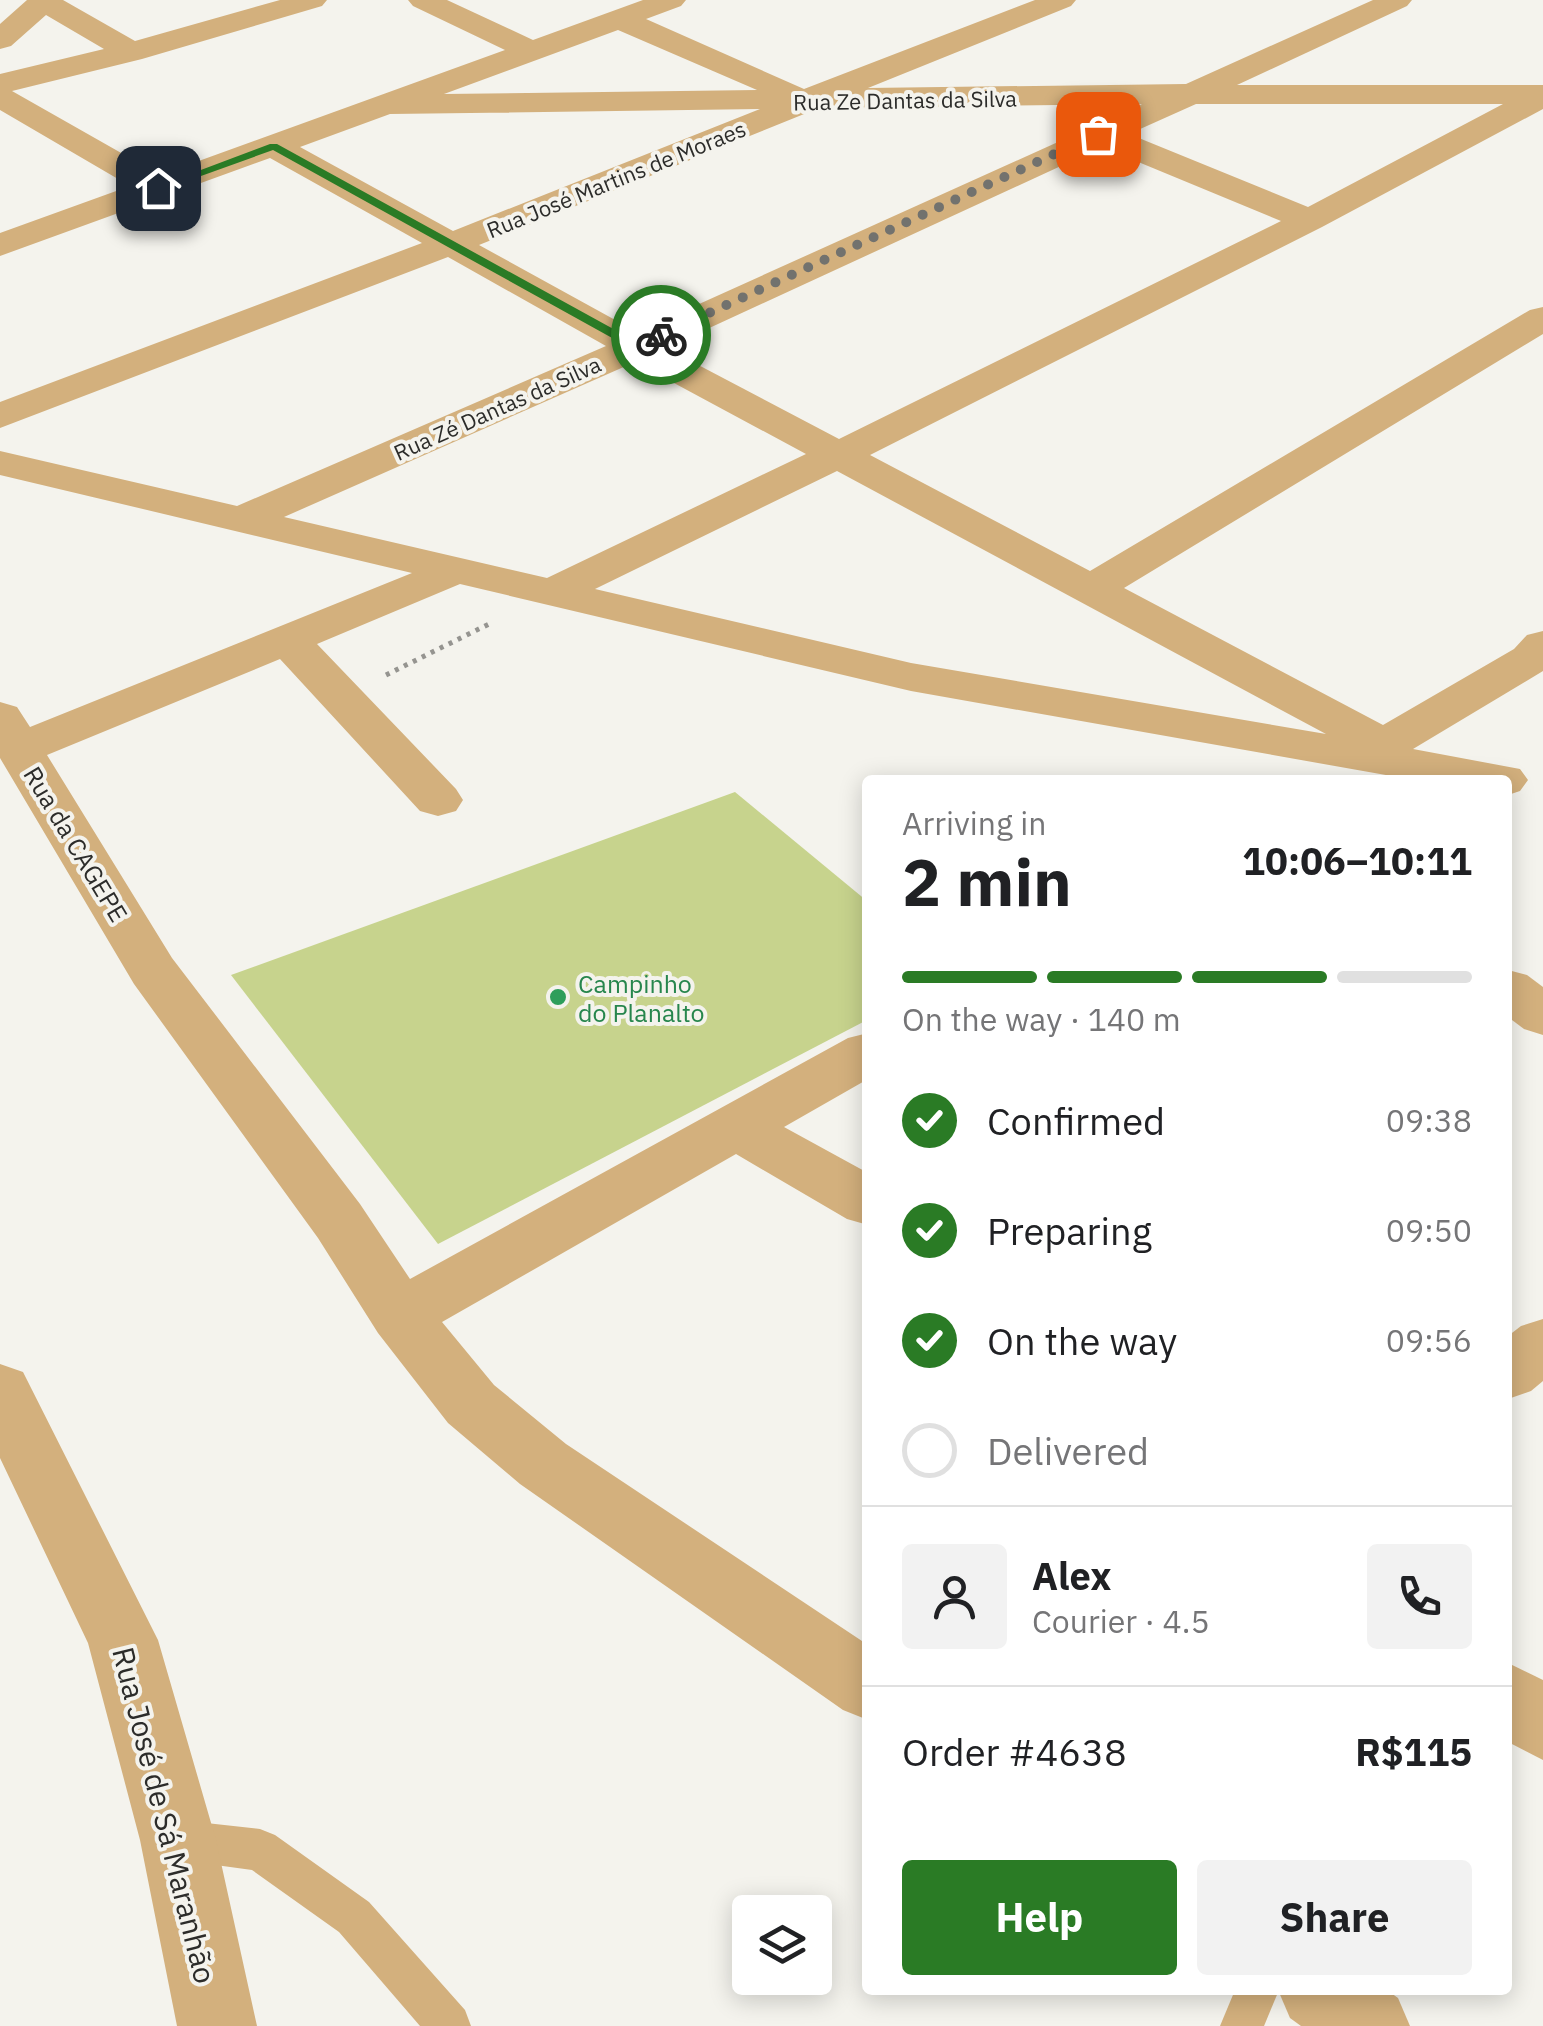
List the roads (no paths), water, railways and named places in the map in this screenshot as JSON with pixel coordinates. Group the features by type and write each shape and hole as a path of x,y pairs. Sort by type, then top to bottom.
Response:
{"street":[{"path":"0,84 132,52 312,0"},
{"path":"423,0 532,51"},
{"path":"0,245 672,0"},
{"name":"Rua José Martins de Moraes","path":"0,416 451,244 1061,0"},
{"name":"Rua Zé Dantas da Silva","path":"243,519 636,347 1396,0"},
{"path":"0,40 44,1 132,52"},
{"path":"619,19 812,102"},
{"name":"Rua Ze Dantas da Silva","path":"388,104 812,102 1186,94 1540,102"},
{"path":"0,96 158,188"},
{"path":"556,591 842,454 1540,102"},
{"path":"1098,134 1310,220"},
{"path":"274,146 636,347 1093,588 1399,763"},
{"path":"1093,588 1543,318"},
{"path":"0,463 911,676 1474,775"},
{"path":"9,733 288,641 456,571"},
{"path":"288,641 438,800"},
{"path":"1399,763 1543,645"},
{"name":"Rua da CAGEPE","path":"9,733 153,970 339,1220 400,1315 471,1404 543,1464 862,1682"},
{"path":"1512,781 1543,788"},
{"path":"1512,992 1543,1015"},
{"path":"400,1315 862,1056"},
{"path":"735,1126 862,1199"},
{"path":"1512,1369 1543,1344"},
{"name":"Rua José de Sá Maranhão","path":"0,1391 122,1640 178,1840 217,2026"},
{"path":"1512,1699 1543,1725"},
{"path":"1325,1995 1370,2026"}],"lane":[{"path":"178,1840 260,1850 354,1917 449,2026"},
{"path":"1242,2026 1255,1995"}],"place":[{"name":"Campinho do Planalto","path":"558,997"}]}
